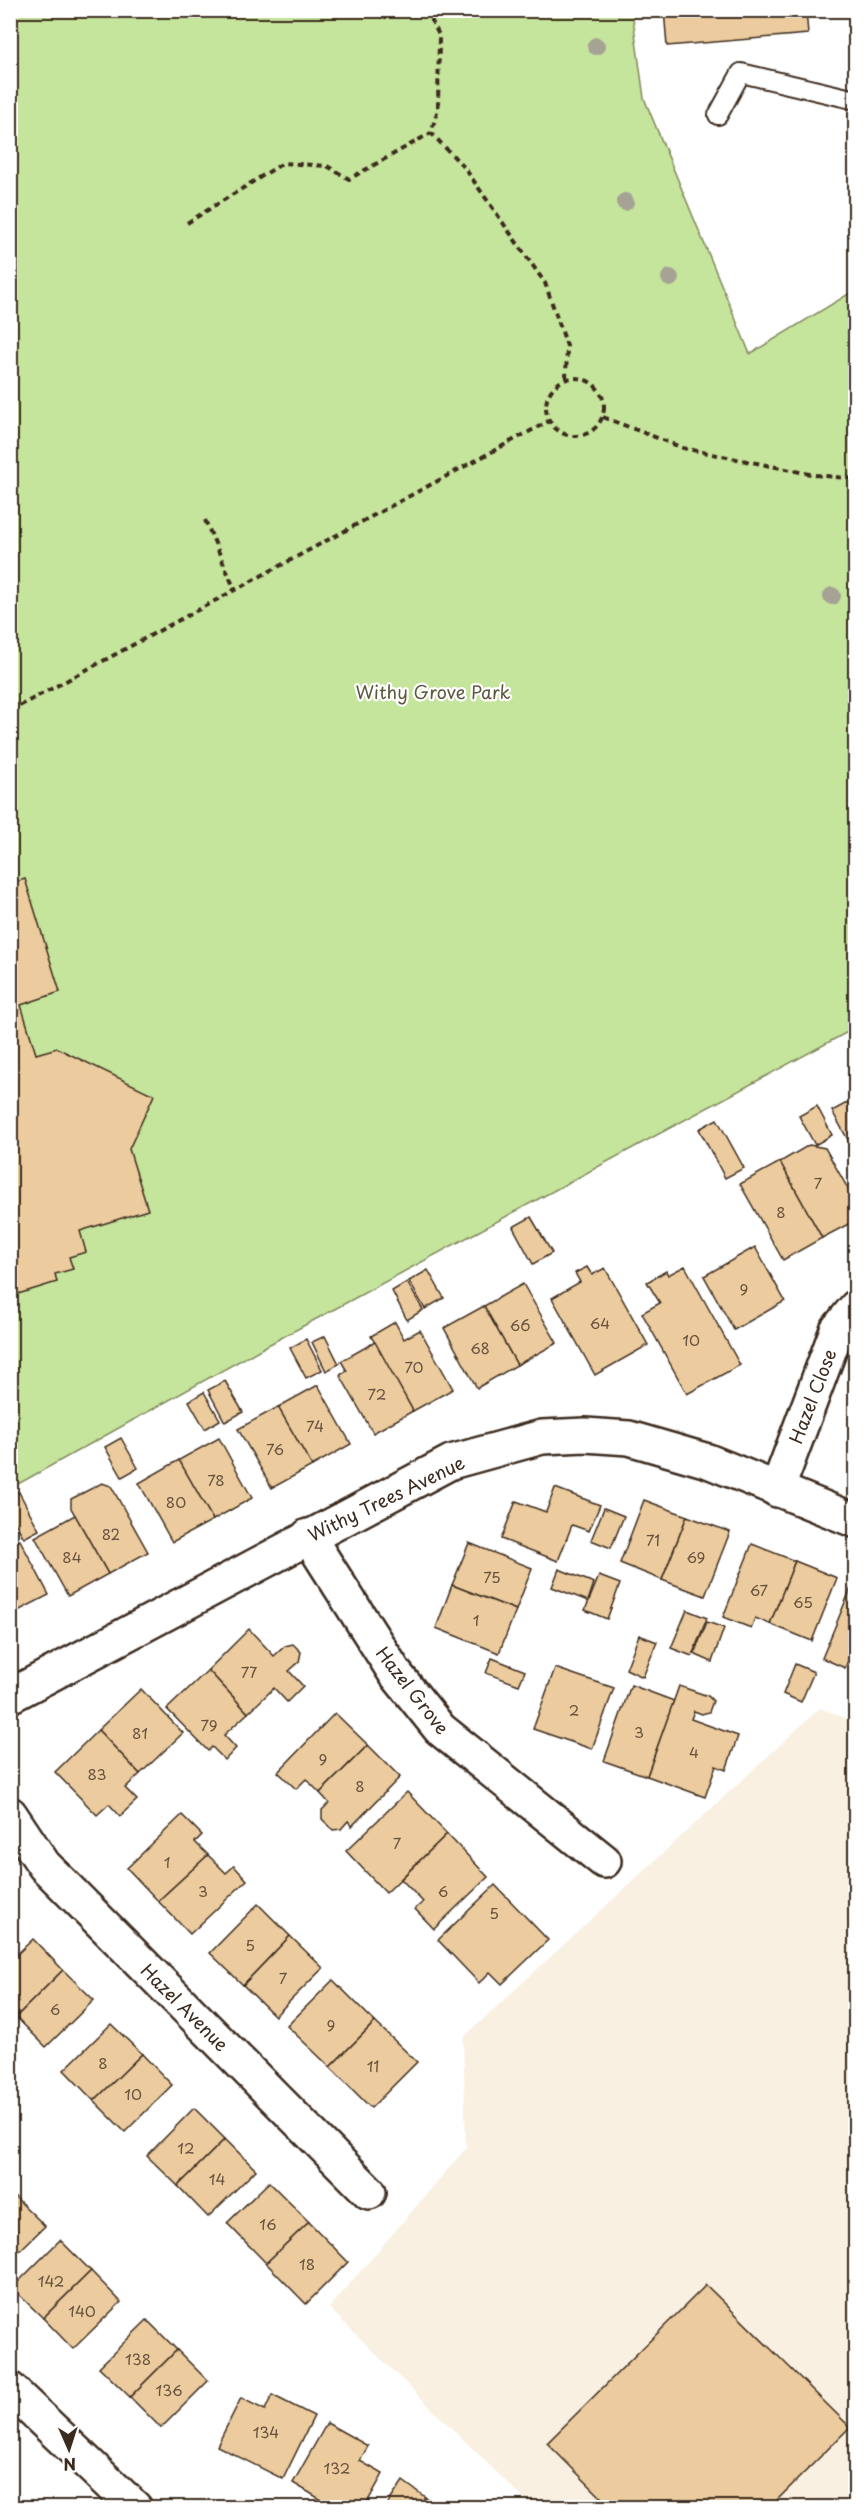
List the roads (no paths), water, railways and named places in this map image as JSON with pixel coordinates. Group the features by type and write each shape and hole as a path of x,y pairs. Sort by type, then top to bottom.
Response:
{"street":[{"name":"Hazel Close","path":"777,1490 837,1330 855,1307"},
{"name":"Withy Trees Avenue","path":"10,1696 451,1462 542,1437 585,1435 629,1438 708,1461 855,1521"},
{"name":"Hazel Grove","path":"308,1536 395,1673 440,1729 604,1861"},
{"name":"Hazel Avenue","path":"10,1814 44,1865 369,2192"},
{"path":"10,2390 135,2508"}],"lane":[{"path":"718,115 741,73 855,100"}],"park label":[{"name":"Withy Grove Park","path":"433,691"}]}
